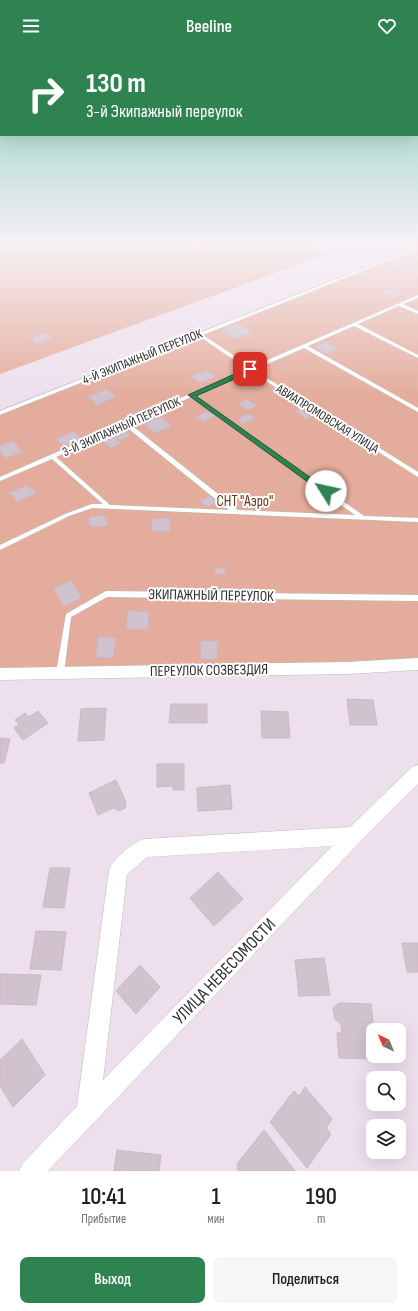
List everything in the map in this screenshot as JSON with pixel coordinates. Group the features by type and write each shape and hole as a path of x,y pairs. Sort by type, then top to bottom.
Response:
{"street":[{"name":"ПЕРЕУЛОК СОЗВЕЗДИЯ","path":"0,674 346,668 418,664"},
{"name":"УЛИЦА НЕВЕСОМОСТИ","path":"31,1171 354,836 418,773"},
{"path":"88,1112 118,870 143,848 354,836"}],"lane":[{"name":"4-Й ЭКИПАЖНЫЙ ПЕРЕУЛОК","path":"0,413 302,293"},
{"name":"3-Й ЭКИПАЖНЫЙ ПЕРЕУЛОК","path":"0,479 418,296"},
{"path":"399,304 418,313"},
{"path":"354,324 418,357"},
{"name":"АВИАПРОМОВСКАЯ УЛИЦА","path":"198,334 250,369 418,475"},
{"path":"304,346 418,410"},
{"path":"191,395 362,518"},
{"path":"126,424 236,512"},
{"path":"52,456 108,506"},
{"path":"0,548 81,509 92,506 418,520"},
{"name":"ЭКИПАЖНЫЙ ПЕРЕУЛОК","path":"60,673 68,616 106,594 418,598"}],"green space":[{"path":"0,293 220,293 0,374"},
{"name":"СНТ \"Аэро\"","path":"298,293 418,293 418,670 0,679 0,411"}],"building":[{"path":"383,293 401,294 394,298"},
{"path":"237,323 252,332 236,339 221,330"},
{"path":"45,333 52,338 37,344 30,338"},
{"path":"326,342 339,349 328,354 315,347"},
{"path":"206,370 216,376 201,383 191,377"},
{"path":"107,389 116,397 97,405 88,397"},
{"path":"247,399 257,406 248,410 238,404"},
{"path":"300,409 313,416 306,419 295,411"},
{"path":"207,411 215,416 203,422 195,417"},
{"path":"249,414 255,418 243,424 237,419"},
{"path":"160,417 172,426 155,433 144,424"},
{"path":"122,428 130,436 120,440 111,433"},
{"path":"74,431 81,439 63,446 56,439"},
{"path":"112,435 122,443 111,448 101,440"},
{"path":"13,441 23,452 6,458 0,452 0,446"},
{"path":"27,485 36,493 18,502 9,493"},
{"path":"210,496 217,502 207,507 200,501"},
{"path":"102,515 106,519 108,526 94,527 88,523 90,517"},
{"path":"170,518 170,531 151,531 152,519"},
{"path":"215,568 225,568 225,574 215,574"},
{"path":"71,581 82,598 64,606 53,588"},
{"path":"128,610 149,612 148,629 126,629"},
{"path":"99,637 116,638 113,658 95,657"},
{"path":"201,641 218,641 217,659 200,659"},
{"path":"347,699 373,700 377,725 350,725"},
{"path":"171,704 207,704 207,723 169,723"},
{"path":"106,708 104,740 78,741 81,709"},
{"path":"38,711 48,723 23,740 14,728 19,724 15,720 25,713 29,717"},
{"path":"261,711 288,712 290,738 262,738"},
{"path":"0,738 10,739 4,763 0,763"},
{"path":"157,764 184,764 184,790 173,790 173,786 157,787"},
{"path":"116,780 126,802 125,808 119,811 113,808 98,815 89,793"},
{"path":"230,785 232,809 198,811 197,788"},
{"path":"50,868 70,868 64,908 43,907"},
{"path":"218,872 243,899 214,926 190,898"},
{"path":"36,931 66,932 61,970 30,969"},
{"path":"402,943 418,943 418,972 407,972"},
{"path":"324,958 330,995 299,996 295,960"},
{"path":"140,965 160,987 136,1014 116,991"},
{"path":"0,974 41,975 36,1005 0,1004"},
{"path":"339,1003 371,1004 373,1023 366,1023 366,1059 339,1058 337,1033 342,1033 341,1024 335,1019 333,1008"},
{"path":"22,1039 45,1075 13,1107 0,1086 0,1060"},
{"path":"305,1087 332,1119 326,1128 331,1134 307,1168 270,1122 294,1091 299,1096"},
{"path":"264,1130 295,1171 238,1171 237,1164"},
{"path":"117,1150 161,1155 159,1171 114,1171"}],"route":[{"path":"250,369 191,395 326,491"}]}
